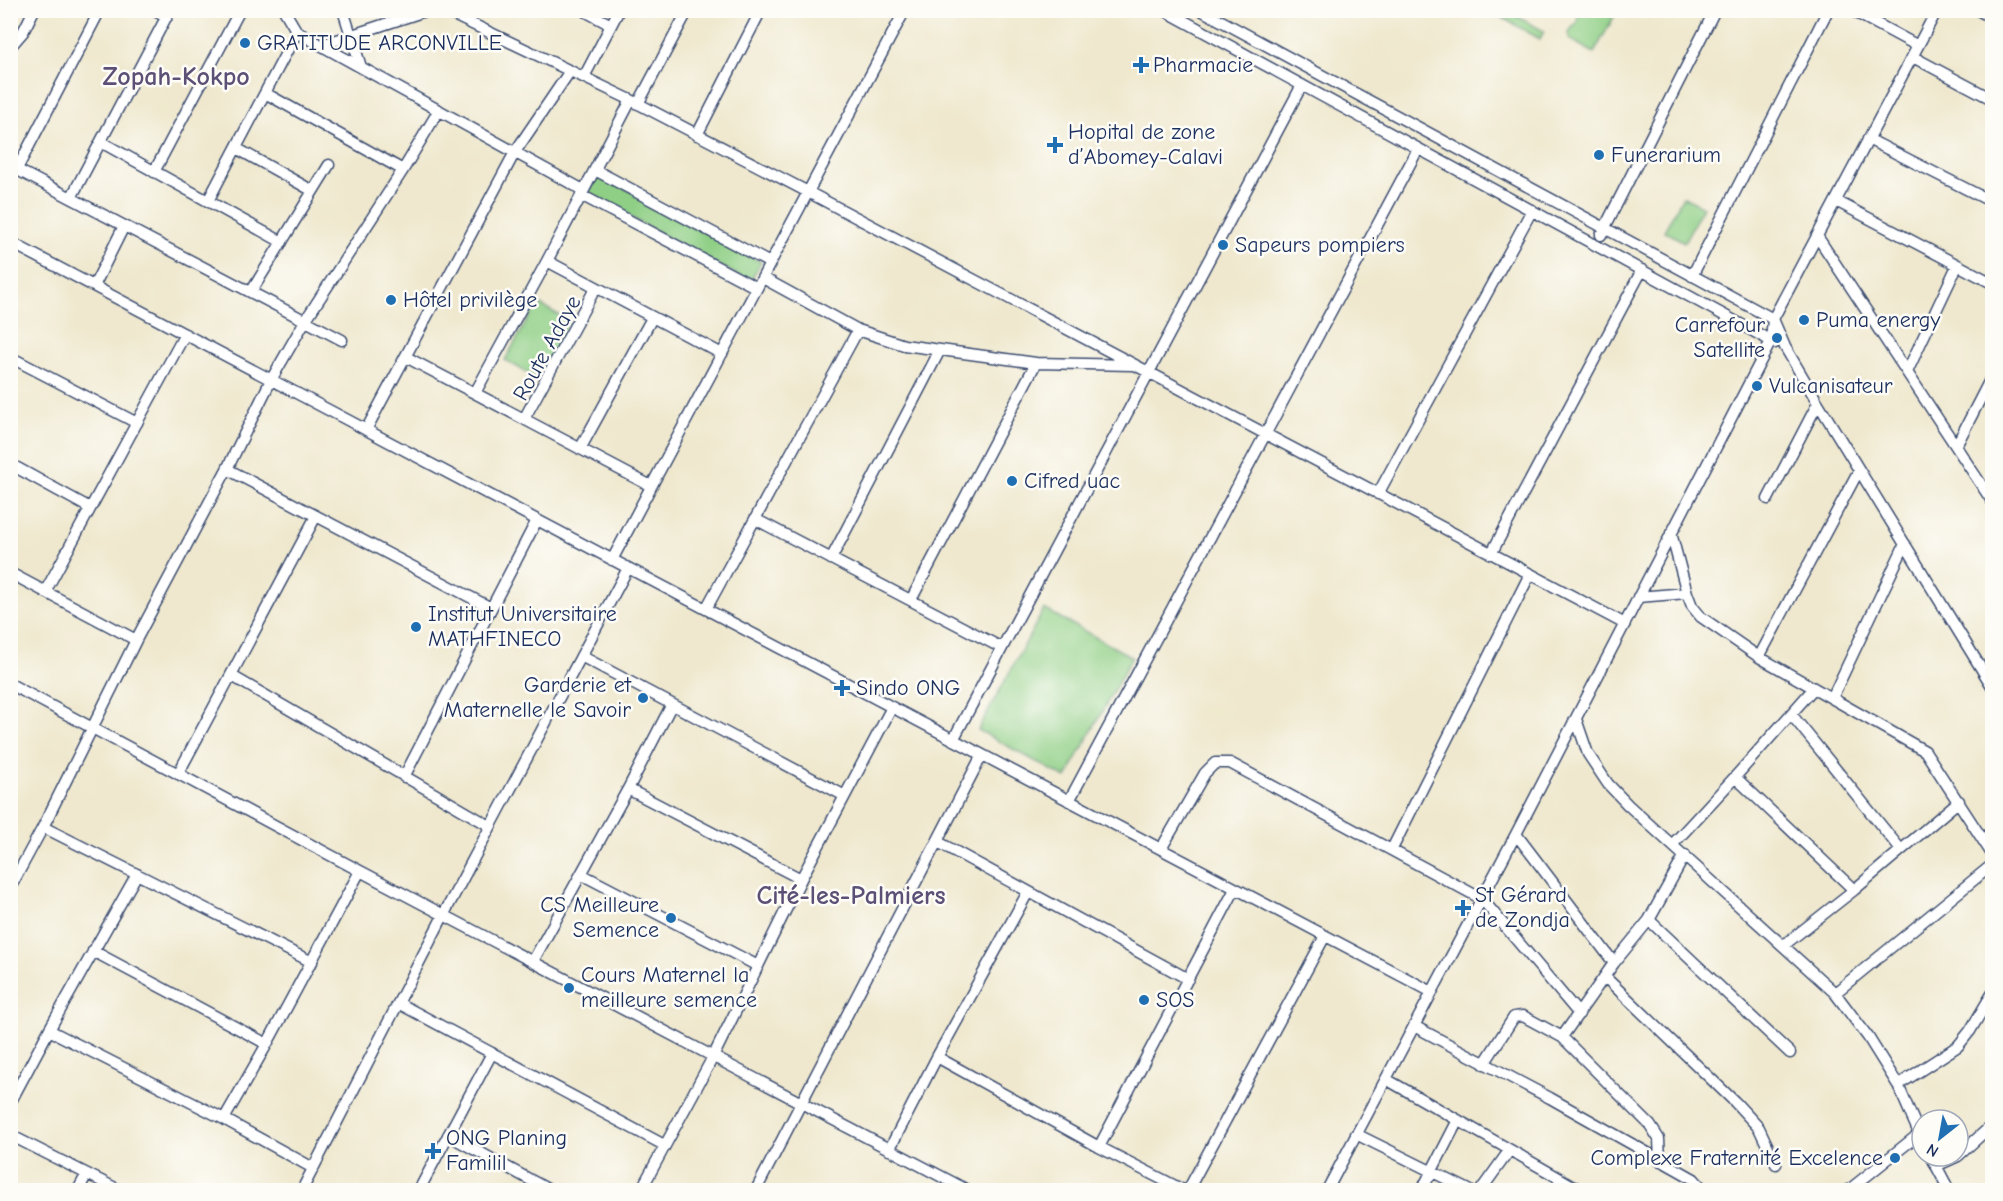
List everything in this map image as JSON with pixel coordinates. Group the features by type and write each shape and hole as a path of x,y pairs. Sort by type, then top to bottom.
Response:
{"street":[{"path":"10,47 23,32 34,10"},
{"path":"100,10 14,167 342,340"},
{"path":"71,198 169,14 155,10"},
{"path":"154,172 240,10"},
{"path":"284,10 297,32 515,152 582,193 858,330 904,345 1036,363 1136,365"},
{"path":"343,10 361,67"},
{"path":"322,45 428,10"},
{"path":"443,10 584,77 808,192 1625,624"},
{"path":"583,10 611,25"},
{"path":"584,77 619,10"},
{"path":"476,393 582,193 688,10"},
{"path":"697,135 761,10"},
{"path":"612,560 905,10"},
{"path":"1164,10 1597,244 1771,341 1785,346"},
{"path":"1201,10 1773,320 1785,346 1818,403 1992,686"},
{"path":"1597,244 1715,10"},
{"path":"1692,276 1828,10"},
{"path":"1851,10 1918,46"},
{"path":"1326,1189 1576,719 1771,341 1773,320 1937,10"},
{"path":"1978,10 1992,18"},
{"path":"208,201 297,32"},
{"path":"1912,57 1992,99"},
{"path":"366,430 515,152 570,71"},
{"path":"953,740 1302,85"},
{"path":"265,93 403,170"},
{"path":"10,888 271,380 305,321 439,110"},
{"path":"1868,139 1992,202"},
{"path":"101,142 282,242"},
{"path":"236,148 313,191"},
{"path":"1069,801 1418,148"},
{"path":"251,292 329,165"},
{"path":"595,170 770,263"},
{"path":"1836,201 1992,283"},
{"path":"1378,494 1532,210"},
{"path":"94,286 124,226"},
{"path":"1817,236 1992,501"},
{"path":"10,242 1432,992"},
{"path":"547,261 598,291 722,354"},
{"path":"1907,372 1957,266"},
{"path":"1491,554 1642,270"},
{"path":"526,420 598,291"},
{"path":"580,449 652,318"},
{"path":"706,609 858,330"},
{"path":"45,592 184,334"},
{"path":"831,559 940,350"},
{"path":"10,357 137,423"},
{"path":"406,357 651,486"},
{"path":"911,600 1036,363"},
{"path":"1956,446 1992,376"},
{"path":"1768,499 1818,403"},
{"path":"10,464 90,508"},
{"path":"227,468 491,608"},
{"path":"1759,657 1859,470"},
{"path":"178,774 316,516"},
{"path":"755,519 1002,648"},
{"path":"404,777 537,520"},
{"path":"1671,533 1687,593 1692,606 1701,617 1759,657 1925,751 1992,854"},
{"path":"1832,698 1905,544"},
{"path":"302,1191 490,826 628,568"},
{"path":"10,573 136,640"},
{"path":"1392,849 1530,574"},
{"path":"1638,597 1687,593"},
{"path":"581,656 845,796"},
{"path":"232,676 490,826"},
{"path":"10,684 967,1191"},
{"path":"1673,844 1736,777 1814,688"},
{"path":"533,961 672,704"},
{"path":"641,1191 713,1057 801,879 892,707"},
{"path":"1791,714 1900,850"},
{"path":"1576,719 1588,754 1608,784 1835,993 1868,1037 1898,1085 1910,1112"},
{"path":"756,1191 982,755"},
{"path":"1161,849 1204,773 1215,763 1230,763 1482,899 1579,1014"},
{"path":"1736,777 1854,890"},
{"path":"628,789 801,879"},
{"path":"1784,945 1854,890 1959,801"},
{"path":"43,827 312,962"},
{"path":"1516,834 1614,963"},
{"path":"938,842 1188,979"},
{"path":"1562,1037 1614,963 1649,920 1685,855"},
{"path":"1835,993 1992,865"},
{"path":"224,1119 360,871"},
{"path":"10,1103 137,874"},
{"path":"581,874 758,966"},
{"path":"1099,1147 1235,889"},
{"path":"889,1150 936,1057 1028,892"},
{"path":"1649,920 1790,1053"},
{"path":"1188,1191 1325,936"},
{"path":"93,951 267,1044"},
{"path":"1605,977 1759,1128 1776,1164"},
{"path":"1898,1085 1958,1046 1992,994"},
{"path":"398,1004 664,1145"},
{"path":"1484,1064 1514,1017 1523,1016 1562,1037 1650,1125 1659,1139 1660,1161"},
{"path":"1414,1026 1551,1098 1694,1179 1704,1191"},
{"path":"49,1030 224,1119 313,1168"},
{"path":"419,1191 492,1053"},
{"path":"936,1057 1183,1191"},
{"path":"1386,1079 1575,1189"},
{"path":"1422,1191 1458,1120"},
{"path":"1970,1145 1992,1125"},
{"path":"1356,1134 1470,1191"},
{"path":"10,1135 119,1191"},
{"path":"448,1136 549,1191"},
{"path":"1849,1191 1865,1185 1910,1146"},
{"path":"1481,1191 1509,1151"},
{"path":"1938,1168 1949,1191"},
{"path":"78,1191 87,1174"}],"green space":[{"path":"1490,11 1507,11 1544,31 1540,39"},
{"path":"1583,11 1617,11 1594,53 1569,39 1569,31 1577,23 1578,15"},
{"path":"598,174 761,262 750,282 587,194"},
{"path":"1683,196 1703,207 1684,242 1664,231"},
{"path":"537,303 570,321 538,379 505,360"},
{"path":"1044,609 1132,657 1066,778 978,730"}],"place":[{"name":"GRATITUDE ARCONVILLE","path":"245,43"},
{"name":"Pharmacie","path":"1141,65"},
{"name":"Hopital de zone d’Abomey-Calavi","path":"1055,145"},
{"name":"Funerarium","path":"1599,155"},
{"name":"Sapeurs pompiers","path":"1223,245"},
{"name":"Hôtel privilège","path":"391,300"},
{"name":"Puma energy","path":"1804,320"},
{"name":"Carrefour Satellite","path":"1777,338"},
{"name":"Vulcanisateur","path":"1757,386"},
{"name":"Cifred uac","path":"1012,481"},
{"name":"Institut Universitaire MATHFINECO","path":"416,627"},
{"name":"Sindo ONG","path":"842,688"},
{"name":"Garderie et Maternelle le Savoir","path":"643,698"},
{"name":"St Gérard de Zondja","path":"1463,908"},
{"name":"CS Meilleure Semence","path":"671,918"},
{"name":"Cours Maternel la meilleure semence","path":"569,988"},
{"name":"SOS","path":"1144,1000"},
{"name":"ONG Planing Familil","path":"433,1151"},
{"name":"Complexe Fraternité Excelence","path":"1895,1158"}],"district":[{"name":"Zopah-Kokpo","path":"176,77"},
{"name":"Cité-les-Palmiers","path":"851,896"}]}
